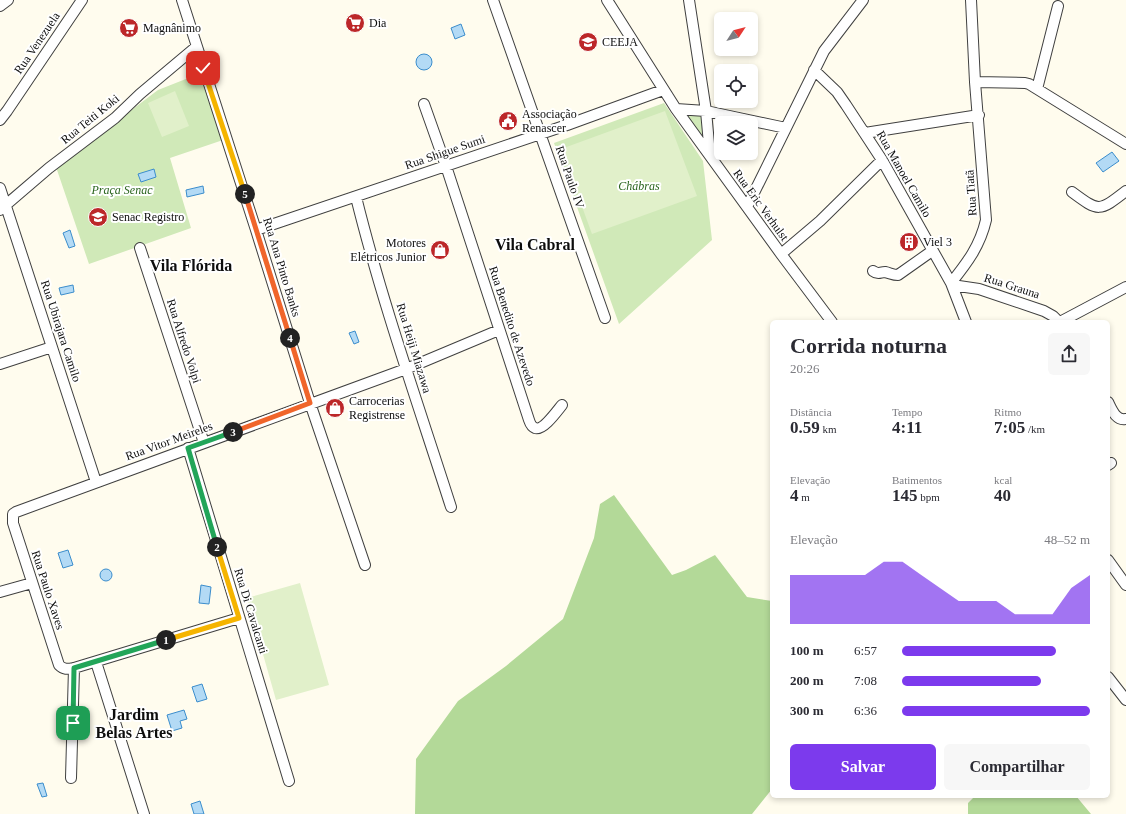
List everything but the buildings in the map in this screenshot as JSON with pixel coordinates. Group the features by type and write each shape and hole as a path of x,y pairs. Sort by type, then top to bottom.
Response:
{"street":[{"path":"0,6 8,0"},
{"name":"Rua Venezuela","path":"0,120 82,0"},
{"name":"Rua Ana Pinto Banks","path":"182,0 310,403 365,565"},
{"name":"Rua Paulo IV","path":"493,0 605,318"},
{"name":"Rua Eric Verhulst","path":"607,0 676,109 830,320"},
{"path":"689,0 706,111 710,157"},
{"path":"747,207 814,70 829,44 862,0"},
{"path":"971,0 975,82 1025,83 1126,144"},
{"path":"1037,89 1058,6"},
{"name":"Rua Teiti Koki","path":"3,208 49,168 115,118 140,94 196,47"},
{"name":"Rua Manoel Camilo","path":"814,70 836,92 882,160 952,284 965,320"},
{"name":"Rua Tiatã","path":"952,284 970,260 984,230 986,220 979,115 975,82"},
{"name":"Rua Shigue Sumi","path":"256,230 356,197 663,90"},
{"name":"Rua Benedito de Azevedo","path":"424,104 446,166 532,427 538,428 545,424 562,406"},
{"path":"676,109 706,111 786,128"},
{"path":"865,133 979,115"},
{"path":"781,254 820,221 882,160"},
{"name":"Rua Ubirajara Camilo","path":"0,188 3,208 52,347 96,482"},
{"path":"1072,192 1090,205 1100,207 1111,203 1126,191"},
{"name":"Rua Heiji Miazawa","path":"356,197 364,232 406,369 451,507"},
{"name":"Rua Alfredo Volpi","path":"140,248 204,443"},
{"path":"873,271 878,274 886,272 898,275 932,251"},
{"name":"Rua Grauna","path":"952,284 979,288 1044,311 1058,320"},
{"name":"Rua Grauna","path":"1064,320 1126,287"},
{"name":"Rua Vitor Meireles","path":"13,523 12,517 16,512 406,369 499,330"},
{"path":"0,364 52,347"},
{"path":"1110,405 1117,417 1121,420 1126,419"},
{"name":"Rua Di Cavalcanti","path":"188,448 289,781"},
{"name":"Rua Paulo Xaves","path":"13,523 59,665 65,669 74,668"},
{"path":"1110,562 1121,572 1126,585"},
{"path":"0,592 32,583"},
{"path":"71,778 74,668 239,618"},
{"path":"96,662 144,814"},
{"path":"1110,680 1126,700"}],"green space":[{"name":"Praça Senac","path":"201,73 223,140 170,158 191,228 89,264 56,167 158,90"},
{"path":"175,91 189,126 162,137 148,103"},
{"name":"Chábras","path":"664,103 703,161 712,240 619,324 554,143"},
{"path":"665,111 697,196 592,234 561,149"},
{"path":"683,114 703,116 706,147"},
{"path":"614,495 672,575 686,570 715,555 747,597 770,601 770,792 752,814 415,814 416,759 458,701 506,666 563,619 594,538 600,504"},
{"path":"300,583 329,685 276,700 247,598"},
{"path":"973,798 1078,798 1091,814 968,814 968,803"}],"water":[{"path":"461,24 465,35 455,39 451,28"},
{"path":"421,54 427,54 432,59 430,68 427,70 421,70 416,65 416,59"},
{"path":"1112,152 1119,161 1103,172 1096,163"},
{"path":"154,169 156,177 141,182 138,174"},
{"path":"203,186 204,193 187,197 186,190"},
{"path":"70,230 75,246 69,248 63,233"},
{"path":"73,285 74,292 61,295 59,288"},
{"path":"355,331 359,342 354,344 349,333"},
{"path":"68,550 73,565 63,568 58,553"},
{"path":"108,569 111,570 111,580 104,581 101,580 100,573 101,570"},
{"path":"201,585 211,587 209,604 199,603"},
{"path":"202,684 207,699 197,702 192,687"},
{"path":"184,710 187,719 180,721 182,728 172,731 167,715"},
{"path":"43,783 47,796 42,797 37,784"},
{"path":"200,801 204,814 194,814 191,804"}],"place":[{"name":"Dia","path":"355,23"},
{"name":"Magnânimo","path":"129,28"},
{"name":"CEEJA","path":"588,42"},
{"name":"Associação Renascer","path":"508,121"},
{"name":"Senac Registro","path":"98,217"},
{"name":"Viel 3","path":"909,242"},
{"name":"Motores Elétricos Junior","path":"440,250"},
{"name":"Carrocerias Registrense","path":"335,408"}],"district":[{"name":"Vila Cabral","path":"535,244"},
{"name":"Vila Flórida","path":"191,265"},
{"name":"Jardim Belas Artes","path":"134,723"}],"route":[{"path":"73,723 74,668 239,618 188,448 310,403 203,68"}]}
